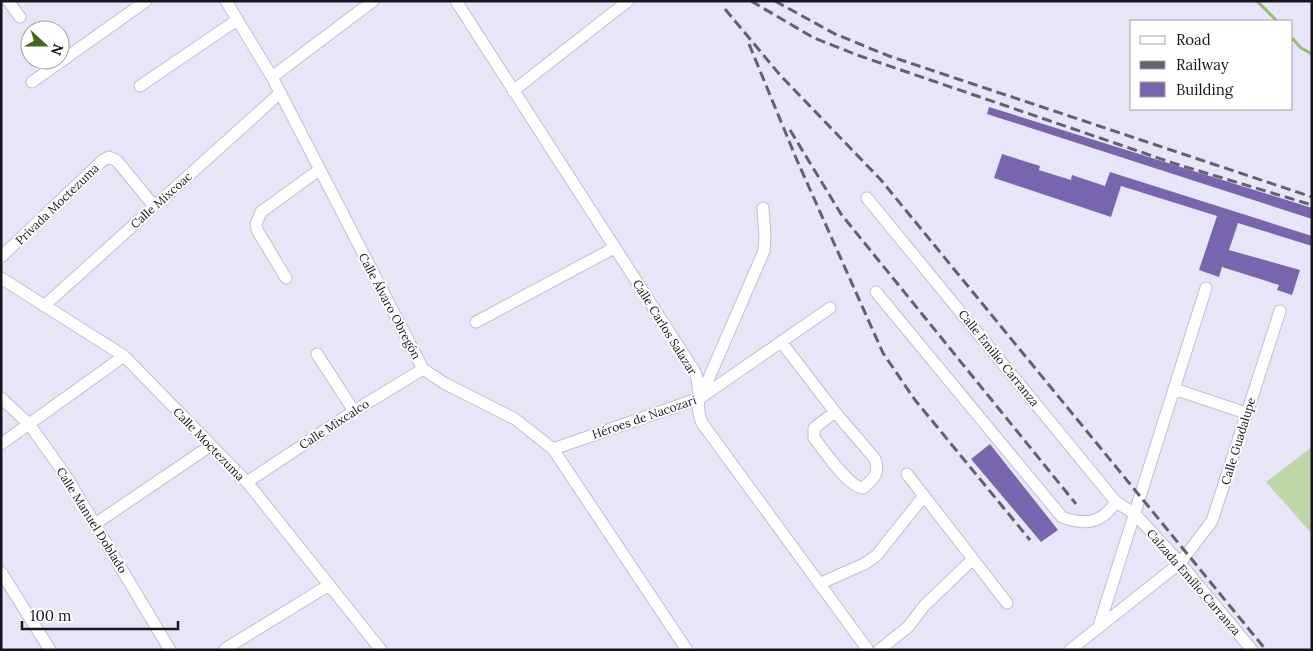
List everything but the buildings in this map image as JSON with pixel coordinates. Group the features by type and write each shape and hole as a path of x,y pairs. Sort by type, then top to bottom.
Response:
{"street":[{"path":"8,1 20,17"},
{"path":"32,82 146,1"},
{"name":"Calle Álvaro Obregón","path":"226,1 272,77 279,94 423,369 444,383 516,418 552,449 687,650"},
{"path":"272,77 373,1"},
{"name":"Calle Carlos Salazar","path":"456,1 695,372 700,385 698,410 702,423 868,650"},
{"path":"513,91 628,1"},
{"path":"140,86 238,20"},
{"name":"Calle Mixcoac","path":"44,306 279,94"},
{"name":"Privada Moctezuma","path":"1,257 102,161 109,158 117,161 154,206"},
{"path":"286,278 257,230 256,224 261,212 319,170"},
{"name":"Calle Emilio Carranza","path":"867,198 1116,502 1135,514"},
{"path":"700,398 764,252 763,208"},
{"path":"476,322 614,248"},
{"name":"Calle Moctezuma","path":"1,278 124,356 247,482 381,650"},
{"path":"1098,626 1206,288"},
{"path":"876,292 1062,517 1073,522 1092,522 1103,517 1116,502"},
{"name":"Héroes de Nacozari","path":"552,449 700,398 830,308"},
{"name":"Calle Guadalupe","path":"1070,650 1180,562 1212,521 1280,311"},
{"path":"782,343 835,412 876,459 878,467 873,480 863,488 850,482 814,438 814,428 835,412"},
{"path":"317,354 354,411"},
{"path":"1,444 124,356"},
{"name":"Calle Mixcalco","path":"247,482 354,411 423,369"},
{"path":"1174,389 1246,413"},
{"name":"Calle Manuel Doblado","path":"1,398 29,424 66,476 170,650"},
{"path":"96,524 210,446"},
{"path":"907,474 1007,603"},
{"path":"819,584 864,564 876,556 923,497"},
{"name":"Calzada Emilio Carranza","path":"1135,514 1180,562 1252,650"},
{"path":"879,650 908,627 924,606 973,559"},
{"path":"1,572 50,650"},
{"path":"225,649 329,585"}],"green space":[{"path":"1312,447 1312,534 1266,482"}],"waterway":[{"path":"1257,1 1276,20"},
{"path":"1293,39 1301,48 1312,54"}],"railway":[{"path":"751,1 814,38 860,56 1176,164 1312,205"},
{"path":"775,1 835,34 889,56 1312,197"},
{"path":"725,9 780,75 881,180 1266,650"},
{"path":"749,44 796,158 883,353 915,400 1030,540"},
{"path":"790,130 841,214 1076,504"}]}
